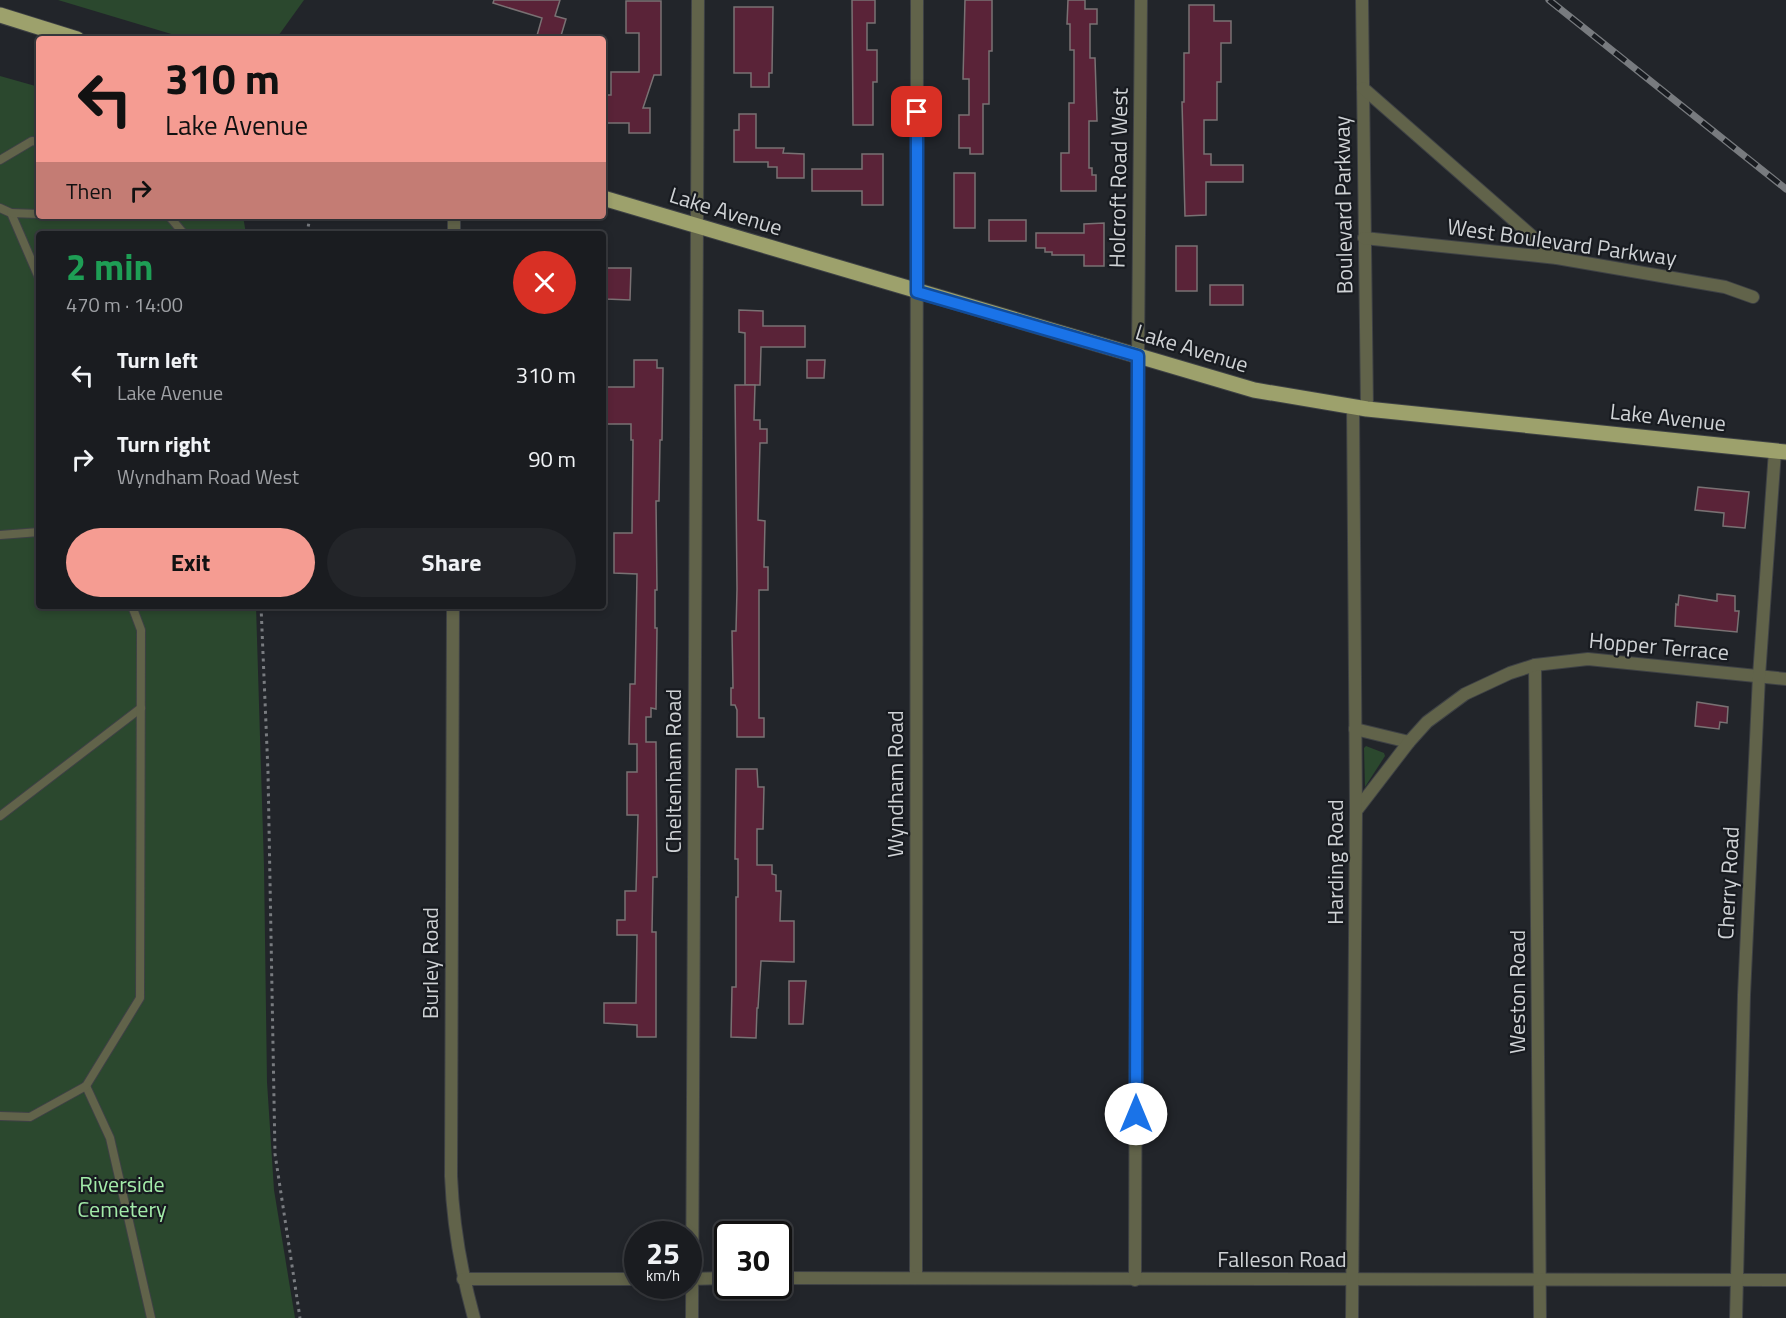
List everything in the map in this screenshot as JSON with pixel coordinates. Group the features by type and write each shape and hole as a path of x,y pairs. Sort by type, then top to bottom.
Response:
{"main road":[{"path":"0,15 67,36"},
{"name":"Lake Avenue","path":"606,199 1254,390 1360,408 1780,452"}],"street":[{"name":"Cheltenham Road","path":"690,1221 698,0"},
{"name":"Wyndham Road","path":"916,1277 917,0"},
{"name":"Holcroft Road West","path":"1135,1280 1141,0"},
{"name":"Boulevard Parkway","path":"1360,408 1364,237 1362,0"},
{"path":"1363,88 1557,258"},
{"name":"West Boulevard Parkway","path":"1364,237 1557,258 1725,287 1753,297"},
{"name":"Harding Road","path":"1353,1318 1355,729 1360,408"},
{"name":"Cherry Road","path":"1736,1318 1744,995 1759,676 1780,452"},
{"name":"Burley Road","path":"453,609 451,1176 454,1222 463,1279 474,1318"},
{"name":"Hopper Terrace","path":"1356,811 1427,722 1466,694 1510,673 1535,665 1569,660 1608,660 1786,679"},
{"name":"Weston Road","path":"1535,665 1540,1318"},
{"path":"1355,729 1409,742"},
{"name":"Falleson Road","path":"792,1278 1786,1280"},
{"path":"463,1279 624,1279"},
{"name":"Cheltenham Road","path":"691,1299 692,1318"}],"lane":[{"path":"0,160 32,141 36,142"},
{"path":"0,208 11,213 36,214"},
{"path":"11,213 36,271"},
{"path":"172,219 182,231"},
{"path":"0,535 36,532"},
{"path":"0,1116 30,1118 86,1086 140,998 141,630 133,609"},
{"path":"0,816 141,708"},
{"path":"86,1086 110,1138 151,1318"}],"path":[{"path":"261,609 268,783 275,1154 300,1318"}],"green space":[{"path":"58,0 304,0 278,36 178,36"},
{"name":"Riverside Cemetery","path":"0,76 36,86 36,219 244,219 246,231 36,231 36,609 256,609 264,867 267,1082 274,1190 295,1318 0,1318"},
{"path":"1366,746 1384,753 1385,756 1365,787 1364,748"}],"building":[{"path":"494,0 560,0 555,16 566,19 561,36 537,36 542,18 493,3"},
{"path":"852,0 875,0 875,23 867,23 867,50 877,50 877,82 873,82 873,125 853,125"},
{"path":"965,0 992,0 989,104 983,104 983,154 970,154 970,148 959,148 959,115 969,115 969,79 963,79"},
{"path":"1068,0 1085,0 1085,9 1097,9 1097,24 1090,24 1090,58 1095,58 1097,121 1089,121 1089,168 1092,168 1092,175 1096,175 1096,191 1061,191 1061,153 1069,153 1069,103 1074,103 1074,50 1070,50 1070,24 1067,24"},
{"path":"626,1 661,1 661,75 654,75 643,108 650,108 650,133 629,133 629,123 606,123 606,95 611,95 611,72 639,72 639,33 626,33"},
{"path":"1189,5 1214,5 1214,21 1231,21 1231,43 1221,43 1221,82 1217,82 1217,120 1204,120 1204,154 1211,154 1211,165 1243,165 1243,182 1206,182 1206,215 1185,216 1182,102 1184,102 1184,53 1189,53"},
{"path":"734,7 773,7 772,73 769,73 769,87 751,87 751,73 734,73"},
{"path":"739,114 756,114 756,148 784,148 783,153 804,154 804,178 777,178 777,167 768,167 768,162 734,162 734,130 739,130"},
{"path":"862,154 883,154 883,205 862,205 862,191 812,191 812,169 862,169"},
{"path":"954,173 975,173 975,228 954,228"},
{"path":"989,220 1026,220 1026,241 989,241"},
{"path":"1104,223 1104,266 1084,266 1084,255 1052,255 1052,252 1045,252 1045,248 1036,248 1036,233 1084,233 1084,224"},
{"path":"1176,246 1197,246 1197,291 1176,291"},
{"path":"606,268 631,268 630,300 606,299"},
{"path":"1210,285 1243,285 1243,305 1210,305"},
{"path":"739,310 763,311 763,326 805,326 805,347 761,347 760,385 745,385 745,333 739,332"},
{"path":"634,360 657,360 657,368 663,368 659,501 656,501 656,709 651,708 651,717 646,717 646,742 656,742 657,877 653,877 652,932 656,932 656,1037 637,1037 637,1025 604,1023 604,1003 636,1003 637,935 617,935 617,920 625,920 625,891 636,891 638,815 627,815 627,772 637,772 637,744 629,744 630,684 635,684 637,574 614,573 614,533 632,533 633,440 631,440 631,424 606,424 606,387 634,387"},
{"path":"807,360 825,360 824,378 807,378"},
{"path":"735,385 755,385 754,420 760,420 760,429 767,429 767,443 760,443 758,520 765,521 764,567 768,567 768,590 759,590 759,718 764,718 764,737 737,737 737,710 735,705 731,705 732,631 736,631 737,589"},
{"path":"1698,487 1749,492 1745,528 1723,526 1724,513 1695,510"},
{"path":"1717,594 1735,596 1735,611 1739,611 1737,632 1675,626 1676,604 1678,605 1679,595 1717,601"},
{"path":"1697,702 1728,707 1727,723 1720,722 1719,729 1695,726"},
{"path":"736,769 757,769 758,787 764,787 763,829 757,829 757,865 772,865 772,874 776,875 776,891 781,891 780,921 794,921 794,962 761,961 756,1038 731,1037 732,987 736,987 736,897 738,897 738,859 735,859"},
{"path":"789,981 806,981 803,1024 789,1024"}],"railway":[{"path":"1549,0 1786,189"}],"route":[{"path":"917,112 917,292 1138,356 1136,1114"}]}
